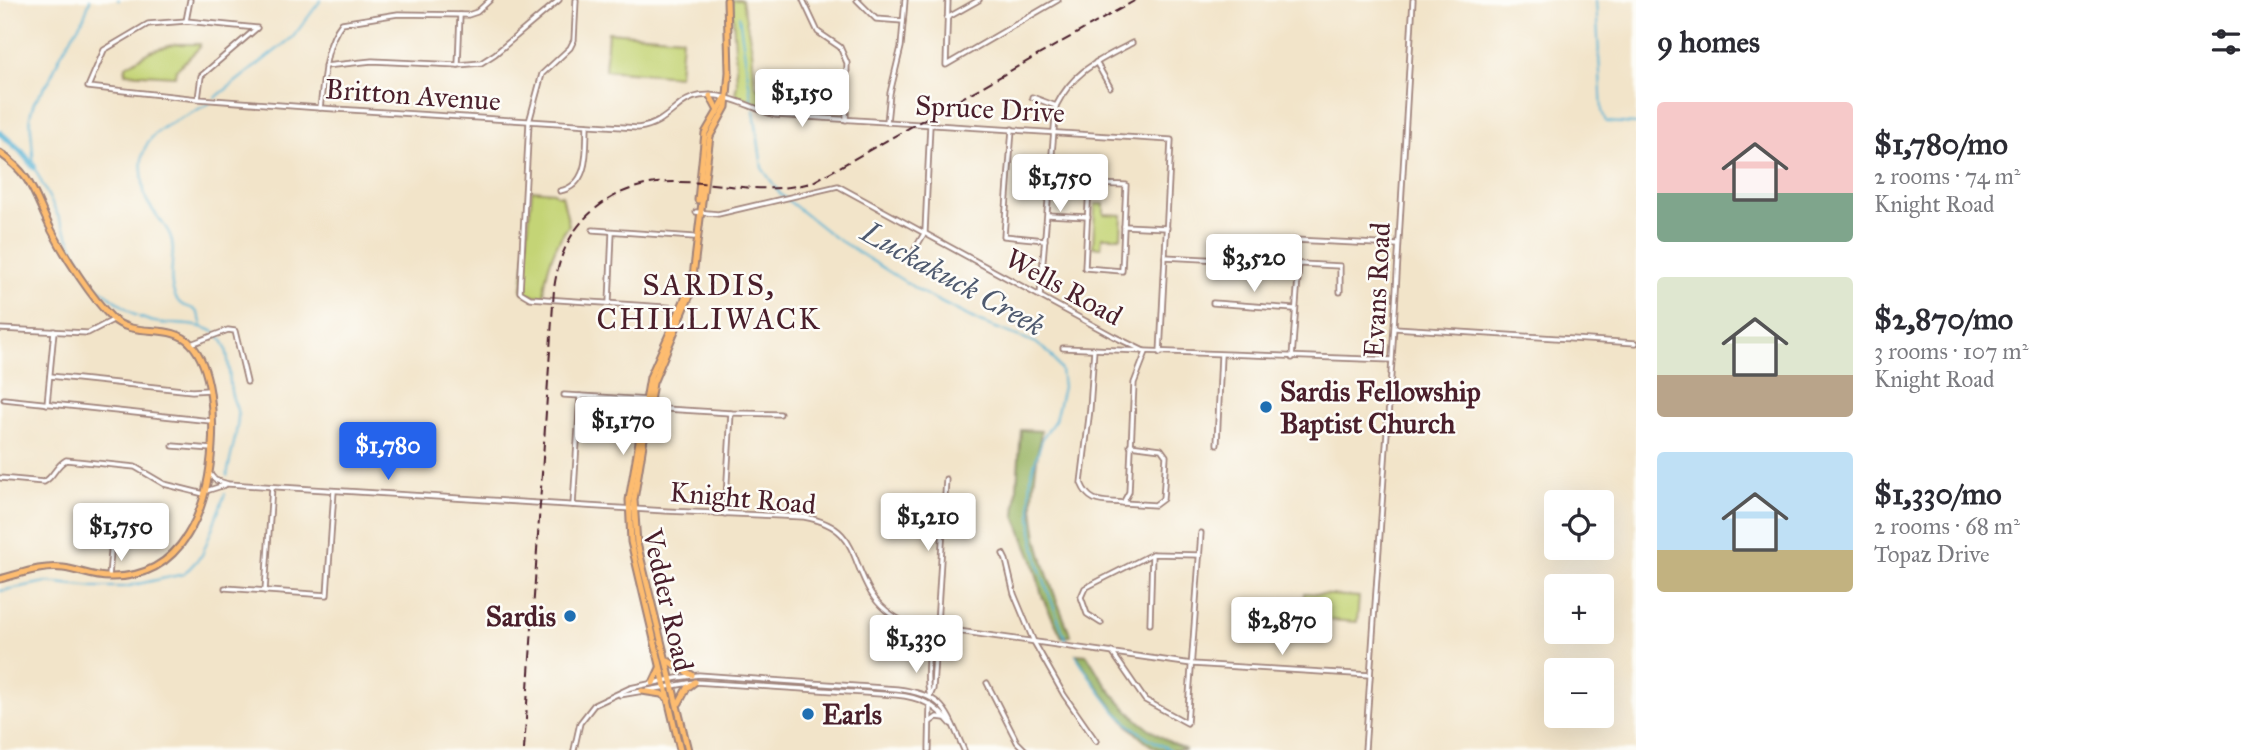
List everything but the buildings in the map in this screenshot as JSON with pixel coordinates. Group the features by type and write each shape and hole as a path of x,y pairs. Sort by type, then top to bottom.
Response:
{"main road":[{"name":"Vedder Road","path":"683,309 689,286 709,136 726,107 729,72 727,0"},
{"path":"710,96 718,111"},
{"name":"Vedder Road","path":"688,750 678,706 661,665 631,542 631,509 648,400 692,287 702,145 705,133 726,96"},
{"path":"0,153 32,184 60,246 113,320 127,328 182,337 191,344 202,360 214,422 209,473 204,493 191,531 173,553 147,570 133,575 109,577 54,567 0,579"},
{"name":"Vedder Road","path":"631,509 667,661 668,699 680,750"},
{"path":"667,661 692,675"},
{"path":"653,683 661,665"},
{"path":"678,706 682,694 695,682"},
{"path":"642,691 662,694 668,699"}],"street":[{"path":"190,0 186,21 257,28 201,76 198,99"},
{"path":"320,108 325,66 333,35 342,23 398,14 460,15 477,12 490,0"},
{"path":"325,66 372,61 458,65 481,63 559,0"},
{"path":"568,0 576,1 574,40 570,48 542,74 529,122 519,286 524,296 683,309"},
{"path":"803,0 818,32 840,47 847,64 846,120"},
{"path":"857,0 876,19 903,21"},
{"path":"887,122 890,93 901,47 905,0"},
{"path":"948,0 946,65 1058,0"},
{"path":"947,18 979,0"},
{"name":"Evans Road","path":"1365,750 1395,328 1413,0"},
{"path":"458,65 460,15"},
{"name":"Britton Avenue","path":"186,21 148,24 104,50 88,87 320,108 529,122 648,126 663,120 696,96 726,96"},
{"path":"1040,296 1056,106 1066,87 1096,62 1132,43"},
{"path":"1096,62 1111,87"},
{"name":"Spruce Drive","path":"726,96 753,109 775,115 1171,140 1167,228"},
{"path":"1032,97 1056,106"},
{"path":"560,191 576,184 582,173 587,125"},
{"path":"911,256 925,232 930,125"},
{"path":"1012,129 1004,236 1045,240"},
{"path":"1090,184 1126,185 1124,226 1122,271 1085,268 1090,184"},
{"name":"Wells Road","path":"698,212 718,214 838,186 1146,352 1392,360"},
{"path":"1048,215 1088,218"},
{"path":"1124,226 1167,228 1160,352"},
{"path":"593,230 694,237"},
{"path":"609,303 612,232"},
{"path":"1294,240 1398,245"},
{"path":"1166,257 1340,266 1340,292"},
{"path":"1292,358 1298,264"},
{"path":"1213,303 1294,309"},
{"path":"0,329 88,333 113,320"},
{"path":"1395,328 1636,343"},
{"path":"191,344 228,330 235,331 247,382"},
{"path":"47,404 54,331"},
{"path":"197,353 207,340"},
{"path":"1063,348 1146,352 1134,383 1129,492 1122,503"},
{"path":"1094,349 1081,483 1092,500 1156,505 1163,499 1164,452 1161,449 1130,445"},
{"path":"1217,444 1221,355"},
{"path":"50,376 192,391 209,390"},
{"path":"564,395 648,400"},
{"path":"573,505 580,396"},
{"path":"4,399 214,422"},
{"path":"646,408 780,414"},
{"path":"725,514 731,413"},
{"path":"173,446 212,449"},
{"path":"0,478 44,482 52,476 60,463 66,460 135,467 163,484 204,493"},
{"name":"Knight Road","path":"209,473 215,480 228,484 804,517 826,522 844,537 855,552 867,586 885,610 908,624 1192,664 1370,675"},
{"path":"929,750 930,697 933,685 946,479"},
{"name":"Knight Road","path":"204,493 228,484"},
{"path":"265,591 272,487"},
{"path":"225,588 327,595 334,491"},
{"path":"1112,652 1145,700 1188,723 1201,533"},
{"path":"109,577 112,539"},
{"path":"1003,554 1014,594 1034,642 1064,695 1096,741"},
{"path":"1101,623 1087,614 1081,597 1085,588 1152,554 1200,555"},
{"path":"1150,624 1152,554"},
{"path":"614,695 642,691 692,675 897,689 921,693 947,711 964,750"},
{"path":"574,750 580,723 594,705 630,688 653,683 695,682 909,696 930,703 954,727"},
{"path":"987,683 1017,741 1025,750"},
{"path":"929,724 937,717 946,718"}],"green space":[{"path":"732,0 742,0 752,49 755,85 764,95 767,103 765,107 735,94 737,84"},
{"path":"608,32 682,38 679,76 605,70"},
{"path":"176,44 200,44 176,70 175,76 125,73 126,66 151,51"},
{"path":"532,190 562,195 569,225 551,259 544,296 527,295 522,291"},
{"path":"1095,204 1104,204 1104,214 1122,215 1121,237 1102,237 1101,247 1093,247"},
{"path":"1021,430 1041,431 1033,489 1035,524 1047,573 1071,636 1062,637 1043,599 1033,561 1015,516"},
{"path":"1304,593 1359,597 1357,622 1303,618"},
{"path":"1076,654 1087,655 1117,699 1140,722 1186,750 1158,749 1147,743 1124,721"}],"waterway":[{"path":"90,0 84,17 61,54 49,81 34,102 30,116 34,167 90,281 136,316"},
{"path":"215,98 293,37 321,0"},
{"path":"1596,0 1602,111 1606,122 1636,124"},
{"name":"Luckakuck Creek","path":"739,16 752,104"},
{"path":"202,327 197,312 179,303 173,290 172,242 146,199 142,157 146,145 163,128 211,102"},
{"name":"Luckakuck Creek","path":"754,110 762,168 781,195 834,237 926,295 980,322 1036,343 1050,354 1061,370 1063,387 1055,420 1043,437 1031,474 1030,493 1032,532 1040,570 1066,640"},
{"path":"0,133 21,151 34,167"},
{"path":"139,317 158,323 199,326 216,333 222,339 238,417 227,476"},
{"path":"0,591 46,582 124,587 184,574 202,555 225,494"},
{"name":"Luckakuck Creek","path":"1076,655 1115,711 1139,732 1171,750"}],"railway":[{"path":"524,750 554,289 562,255 572,235 586,217 621,193 648,184 675,182 757,188 813,182 1136,0"}],"place":[{"name":"Sardis Fellowship Baptist Church","path":"1266,407"},
{"name":"Sardis","path":"570,616"},
{"name":"Earls","path":"808,714"}],"district":[{"name":"SARDIS, CHILLIWACK","path":"709,302"}]}
